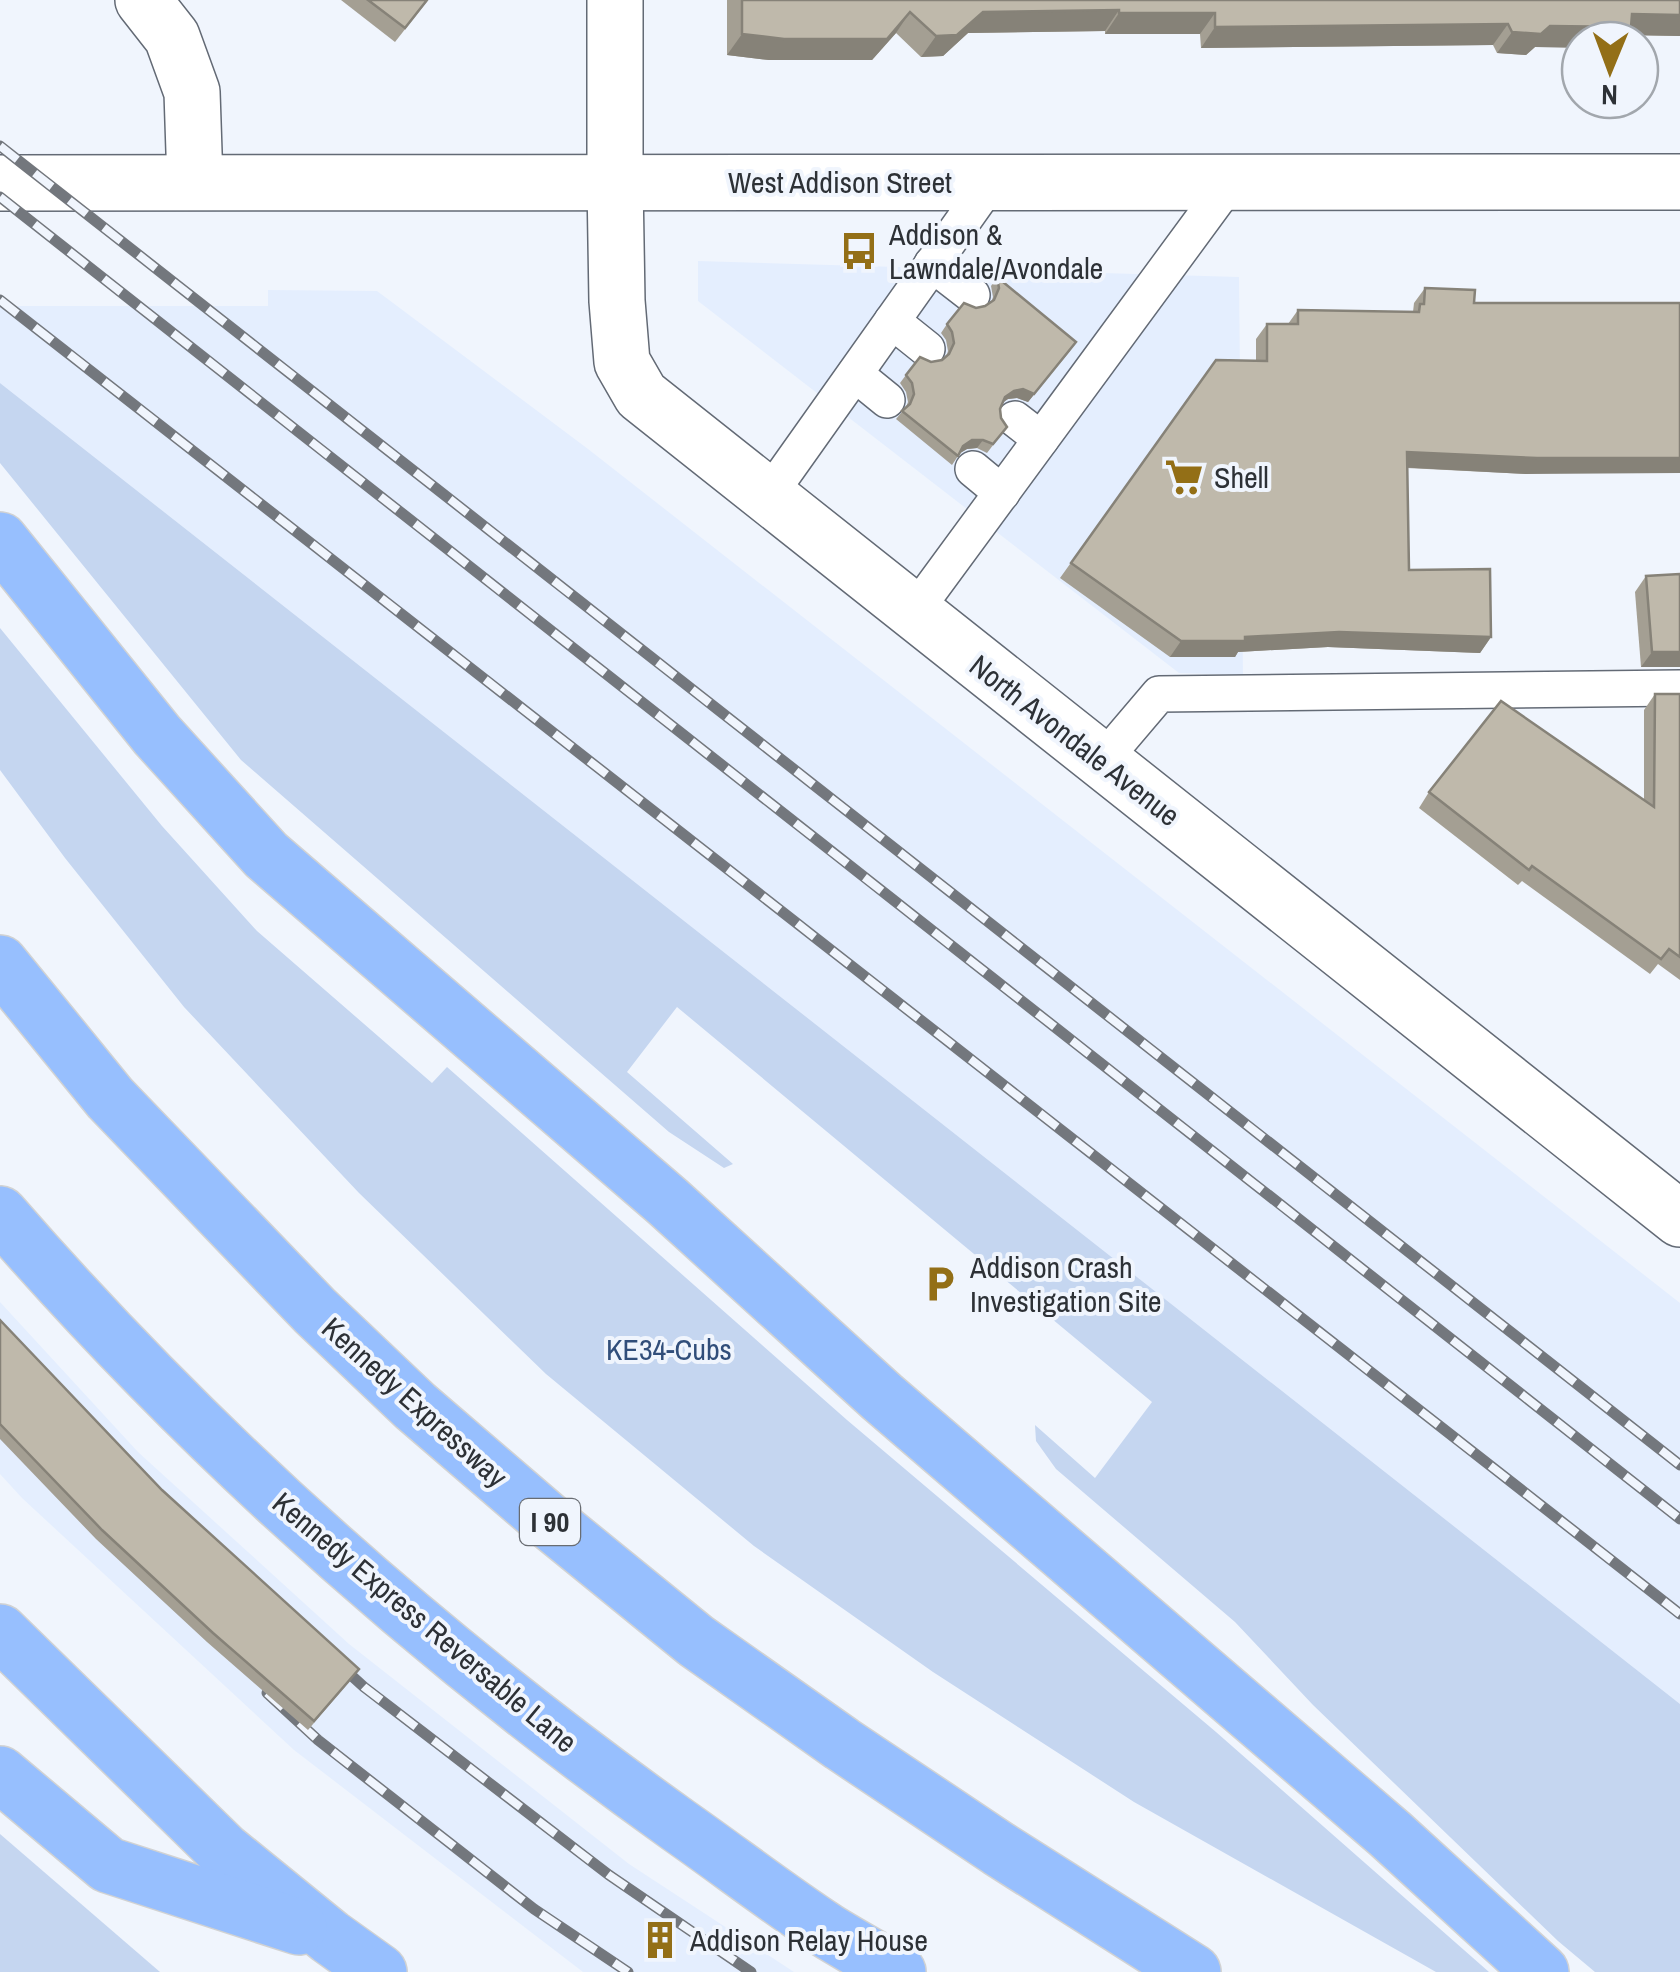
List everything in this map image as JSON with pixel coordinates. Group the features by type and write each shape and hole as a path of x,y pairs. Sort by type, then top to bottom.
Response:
{"highway":[{"path":"0,540 157,734 266,855 668,1202 882,1397 1390,1834 1541,1972"},
{"name":"Kennedy Expressway","path":"0,963 110,1098 314,1312 415,1406 551,1523 696,1641 842,1744 1193,1972"},
{"name":"Kennedy Express Reversable Lane","path":"0,1214 209,1436 407,1615 599,1768 827,1930 898,1972"},
{"path":"0,1632 223,1850 379,1972"},
{"path":"0,1774 108,1865 330,1937"}],"street":[{"path":"143,0 172,37 192,92 195,182"},
{"name":"North Avondale Avenue","path":"615,0 617,300 622,362 641,395 1680,1220"},
{"name":"West Addison Street","path":"0,183 1680,182"}],"lane":[{"path":"914,612 1002,493 1028,429 1230,182"},
{"path":"768,496 990,183"},
{"path":"932,264 972,294"},
{"path":"892,321 928,349"},
{"path":"855,374 887,400"},
{"path":"974,469 1002,493"},
{"path":"1102,761 1158,694 1680,688"}],"shaded area":[{"path":"698,261 1239,277 1243,675 1179,673 698,301"},
{"path":"268,290 377,291 588,449 1680,1303 1680,1704 0,383 0,306 268,306"},
{"path":"0,1302 138,1452 349,1644 629,1864 794,1972 583,1972 294,1750 0,1474"}],"green space":[{"path":"0,383 1680,1704 1680,1972 1595,1972 1313,1705 1235,1622 1056,1469 1036,1441 1035,1425 1095,1478 1152,1402 677,1007 627,1072 733,1164 724,1168 669,1132 241,760 0,463"},
{"name":"KE34-Cubs","path":"0,628 162,826 257,931 432,1083 447,1067 847,1420 1216,1732 1489,1972 1436,1972 1134,1802 933,1672 754,1546 546,1374 359,1193 184,1007 0,770"},
{"path":"0,1834 160,1972 0,1972"}],"building":[{"path":"368,0 427,0 405,28"},
{"path":"742,0 1680,0 1680,15 1560,20 1560,26 1550,26 1541,34 1512,32 1508,24 1215,27 1215,13 1119,10 983,12 957,35 936,36 910,12 887,39 784,39 742,34"},
{"path":"997,277 1076,342 1034,394 1023,389 1005,397 1000,409 1007,427 993,444 972,440 958,456 902,411 914,394 906,375 920,357 931,362 949,354 954,343 947,324 964,303 976,308 994,300 999,288"},
{"path":"1425,288 1475,290 1474,303 1680,303 1680,458 1537,458 1407,452 1409,570 1490,569 1491,637 1339,632 1245,637 1245,641 1181,641 1071,563 1216,360 1267,361 1267,324 1298,324 1298,310 1419,312"},
{"path":"1680,574 1680,652 1652,652 1646,576"},
{"path":"1655,694 1680,694 1680,957 1669,949 1661,959 1532,866 1529,870 1429,792 1501,701 1654,807"},
{"path":"0,1320 162,1490 359,1669 314,1721 102,1530 0,1424"}],"railway":[{"path":"0,146 1680,1465"},
{"path":"0,197 1680,1519"},
{"path":"0,300 1680,1614"},
{"path":"331,1657 364,1687 609,1875 751,1972"},
{"path":"267,1693 318,1740 534,1909 628,1972"}],"place":[{"name":"Addison & Lawndale/Avondale","path":"859,251"},
{"name":"Shell","path":"1184,477"},
{"name":"Addison Crash Investigation Site","path":"940,1284"},
{"name":"Addison Relay House","path":"660,1940"}]}
